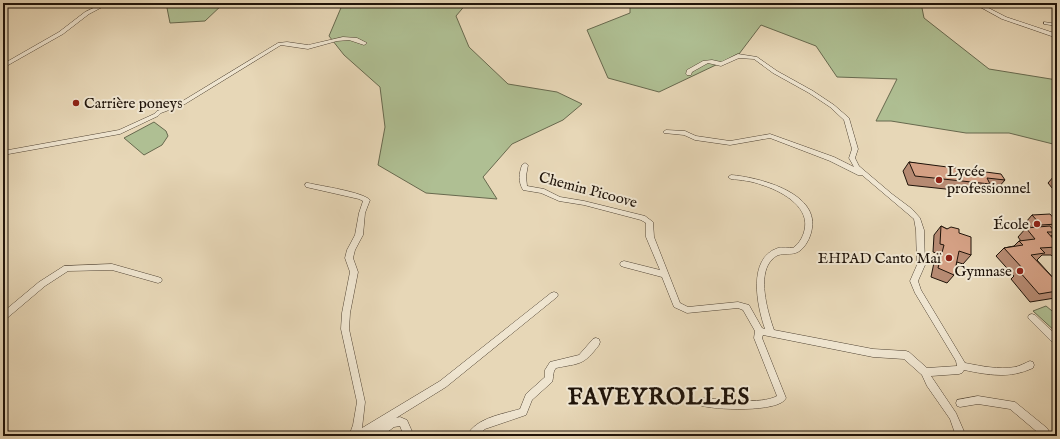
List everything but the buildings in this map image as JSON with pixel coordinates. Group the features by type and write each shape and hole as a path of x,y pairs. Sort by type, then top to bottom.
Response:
{"street":[{"path":"3,66 61,33 87,14 108,3"},
{"path":"975,3 998,16 1057,36"},
{"path":"981,3 1013,21"},
{"path":"1046,22 1057,25"},
{"path":"3,153 101,136 130,128 159,112 184,103 280,44 290,43 309,47 330,40 350,39 359,40 364,43"},
{"path":"689,74 689,71 708,61 713,60 721,64 738,56 755,58 775,72 811,92 841,113 847,120 855,149 852,158 857,168 917,218 920,230 921,265 914,281 918,291 962,366"},
{"path":"666,132 685,133 696,138 730,143 770,136 832,159 871,179"},
{"name":"Chemin Picoove","path":"525,165 522,177 525,188 542,191 559,199 584,203 643,218 649,222 650,237 677,305 687,310 738,305 746,307 759,331"},
{"path":"731,177 757,180 781,189 806,210 808,217 809,226 804,243 795,251 780,251 770,257 761,273 760,285 764,309 771,334"},
{"path":"308,184 361,197 367,200 362,213 359,235 349,258 354,272 346,313 345,329 361,402 358,425 354,436"},
{"path":"624,264 665,276"},
{"path":"3,317 42,284 67,268 112,268 158,280"},
{"path":"357,436 443,384 554,295"},
{"path":"1032,317 1057,341"},
{"path":"702,402 743,405 780,401 782,398 758,338 759,331 873,353 906,355 925,372 930,383 953,416 961,436"},
{"path":"472,436 482,425 523,412 529,397 549,379 549,370 553,365 575,362 584,358 596,342"},
{"path":"962,366 1005,372 1022,370 1030,365"},
{"path":"925,372 959,370 962,366"},
{"path":"960,403 978,400 1012,405 1044,431 1047,436"},
{"path":"375,436 394,422 399,421 404,423 409,436"}],"green space":[{"path":"166,3 224,3 205,21 170,23"},
{"path":"343,3 467,3 456,16 469,47 508,84 557,92 582,104 563,120 512,144 483,177 497,199 426,193 378,165 385,127 380,87 344,55 329,36"},
{"path":"630,3 921,3 924,18 989,69 1057,80 1057,145 1009,133 966,133 891,121 876,121 897,79 837,77 816,46 761,25 739,54 659,92 608,78 587,30 630,13"},
{"path":"154,122 166,131 168,136 162,145 144,155 124,138"},
{"path":"1046,306 1057,315 1057,333 1033,311"}],"place":[{"name":"Carrière poneys","path":"76,103"},
{"name":"Lycée professionnel","path":"939,180"},
{"name":"École","path":"1037,224"},
{"name":"EHPAD Canto Maï","path":"949,258"},
{"name":"Gymnase","path":"1020,271"}],"district":[{"name":"FAVEYROLLES","path":"659,397"}]}
